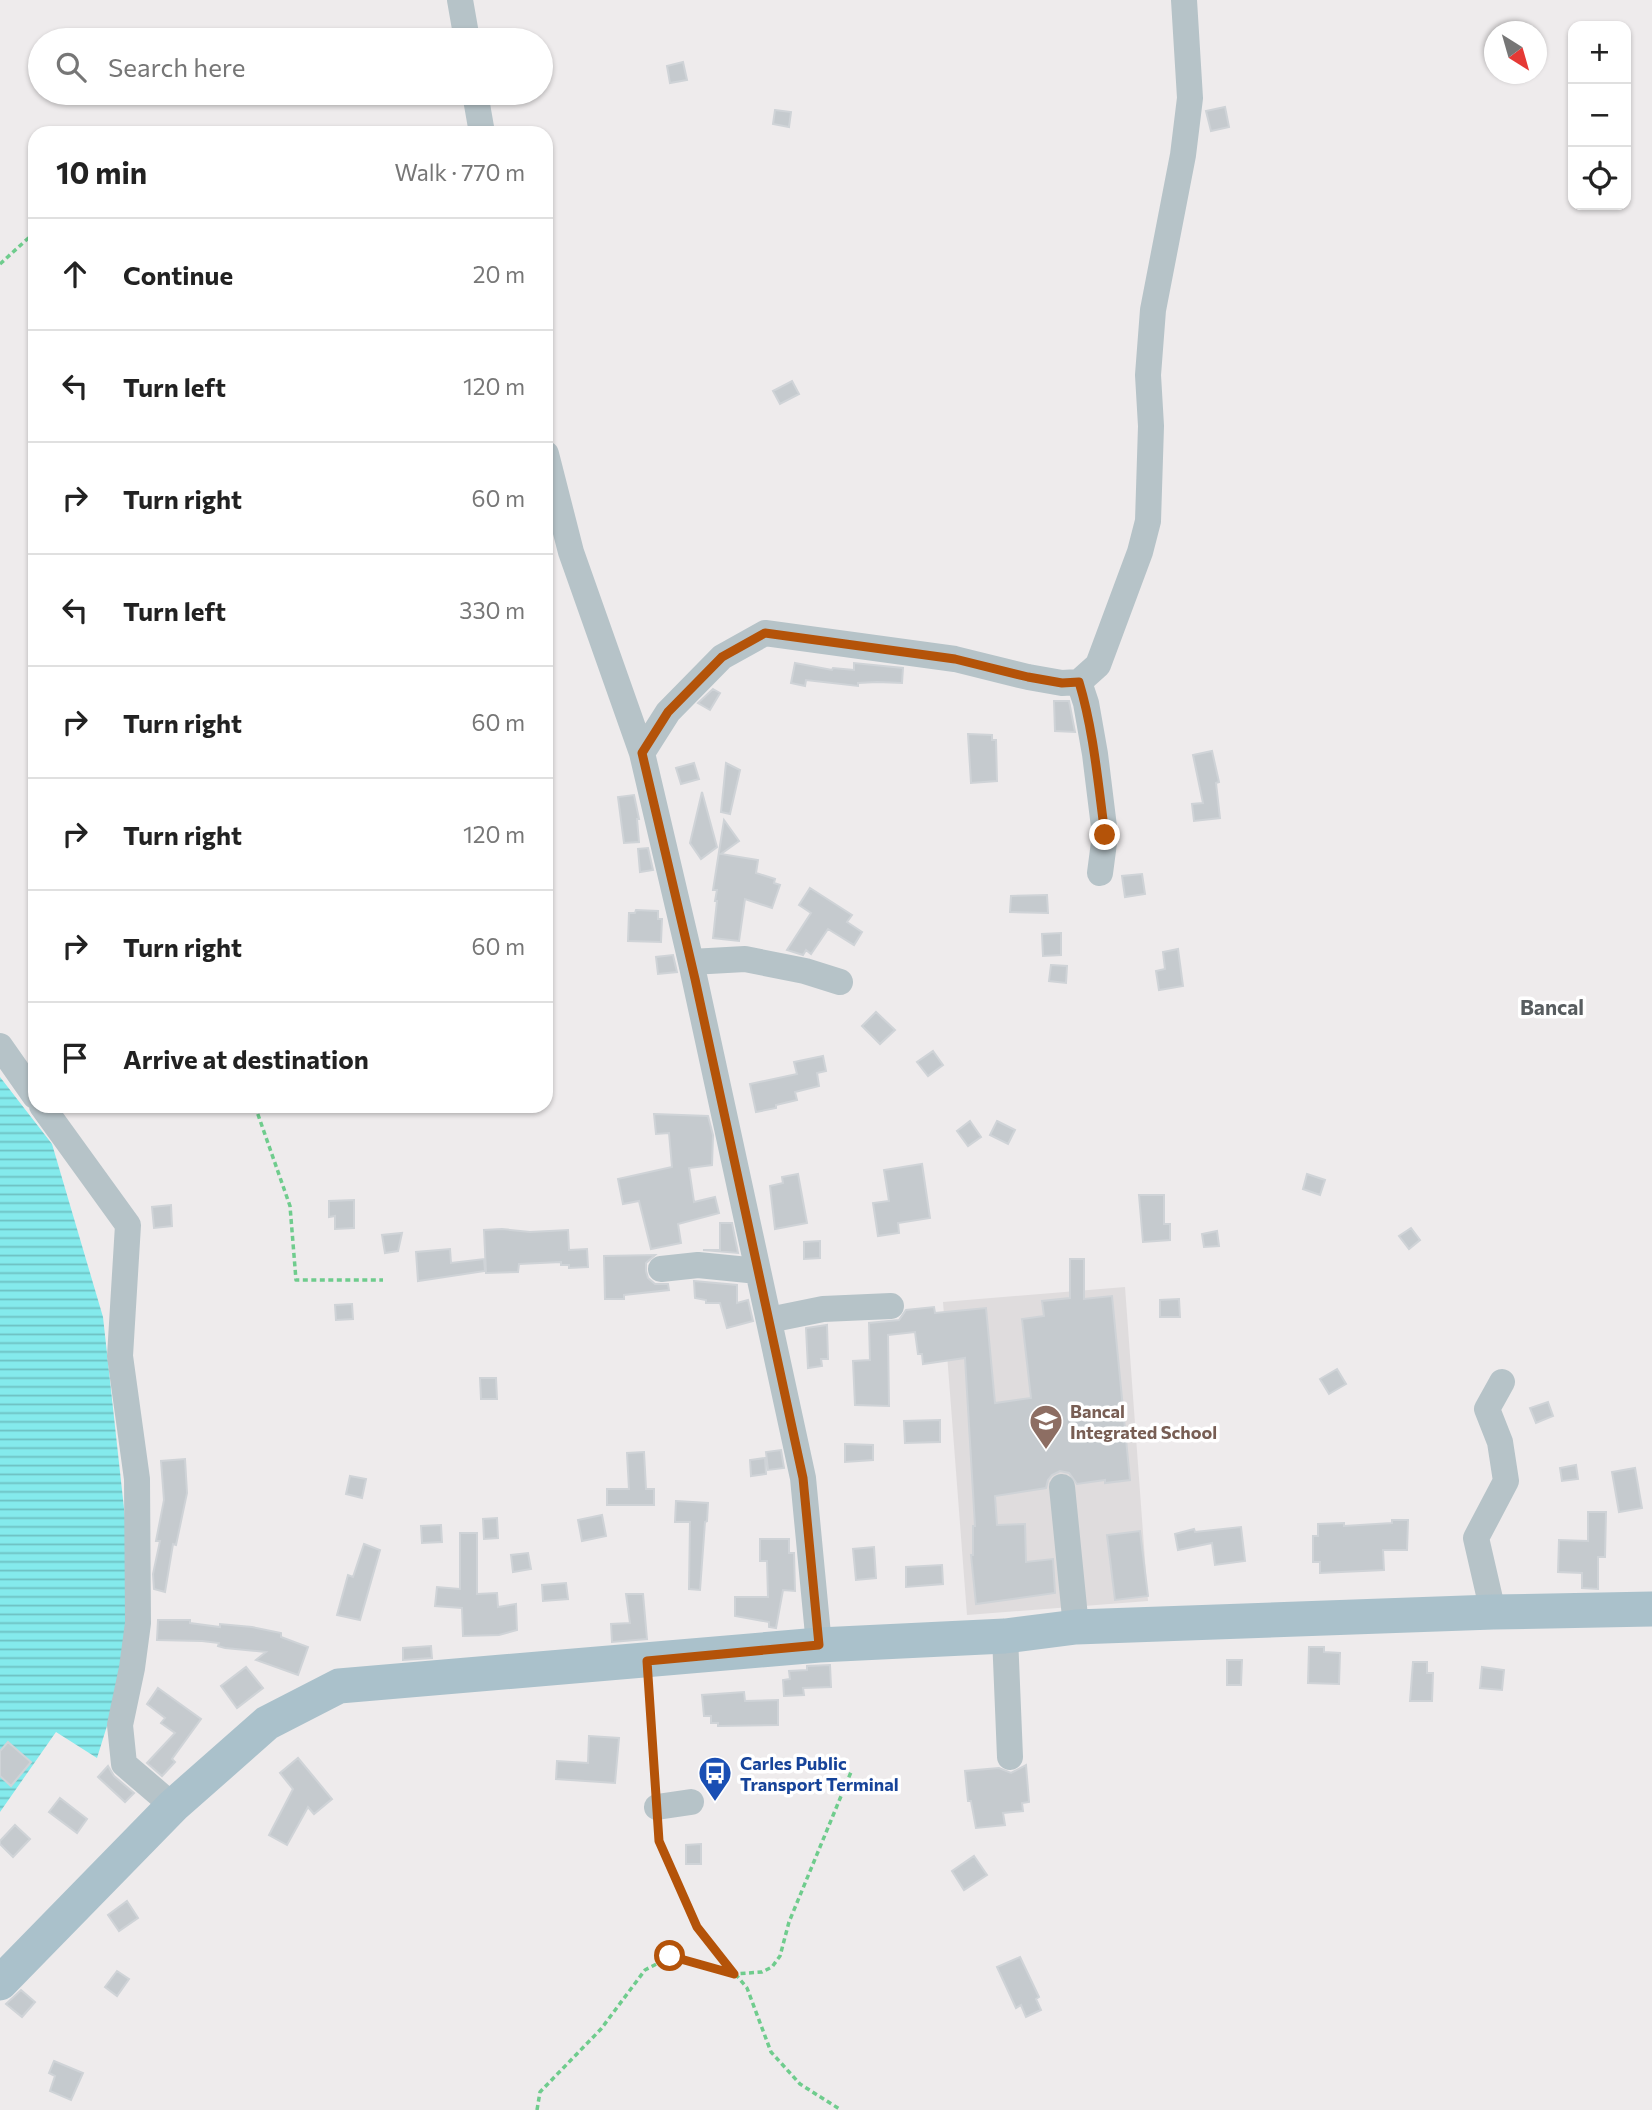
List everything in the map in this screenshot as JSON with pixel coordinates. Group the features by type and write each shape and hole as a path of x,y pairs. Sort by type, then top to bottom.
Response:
{"main road":[{"path":"0,1983 173,1805 267,1723 339,1686 819,1645 1005,1636 1076,1628 1493,1612 1652,1609"}],"street":[{"path":"460,0 465,28"},
{"path":"642,753 668,712 722,657 765,633 955,659 1062,683 1079,682 1098,665 1140,552 1147,521 1151,426 1148,375 1153,310 1183,155 1190,98 1184,0"},
{"path":"477,105 481,126"},
{"path":"553,483 570,552 642,753 691,962 803,1478 819,1645"},
{"path":"1079,682 1093,742 1105,835 1100,873"},
{"path":"691,962 745,959 805,971 840,982"},
{"path":"0,1046 28,1086"},
{"path":"48,1113 128,1225 120,1356 137,1479 138,1623 120,1725 124,1764 173,1805"},
{"path":"661,1269 698,1265 758,1271"},
{"path":"769,1320 823,1309 891,1306"},
{"path":"1493,1612 1476,1538 1506,1481 1500,1442 1488,1409 1502,1382"},
{"path":"1062,1487 1076,1628"},
{"path":"1005,1636 1010,1757"},
{"path":"657,1807 691,1802"}],"path":[{"path":"0,264 28,238"},
{"path":"257,1113 290,1206 296,1279 383,1280"},
{"path":"647,1661 659,1841 697,1927 747,1988 771,2052 800,2084 841,2110"},
{"path":"537,2110 540,2092 601,2029 645,1970 670,1956 734,1974 762,1972 772,1967 780,1956 789,1922 851,1772"}],"shaded area":[{"name":"Bancal Integrated School","path":"1125,1287 1148,1601 967,1615 943,1302"}],"water":[{"path":"0,1077 52,1144 103,1317 130,1563 125,1668 97,1758 56,1732 0,1812"}],"building":[{"path":"683,62 687,80 670,83 667,66"},
{"path":"1225,107 1229,127 1211,131 1206,111"},
{"path":"775,110 791,112 789,127 773,124"},
{"path":"792,381 799,394 780,404 773,391"},
{"path":"795,663 832,670 854,670 854,663 903,668 902,683 858,683 858,686 806,680 805,686 791,683"},
{"path":"713,689 720,693 710,710 698,703"},
{"path":"1054,701 1069,701 1075,732 1055,731"},
{"path":"968,734 992,735 992,740 996,740 997,781 971,783"},
{"path":"1212,751 1219,782 1216,783 1220,818 1194,821 1192,804 1203,803 1193,755"},
{"path":"694,763 699,779 681,784 676,768"},
{"path":"726,763 740,770 730,814 721,812"},
{"path":"702,792 717,847 701,859 690,843"},
{"path":"634,795 639,819 639,842 624,843 618,797"},
{"path":"724,820 739,841 721,854 758,860 756,873 775,879 774,883 780,885 772,908 745,899 739,941 713,938 717,890 713,890"},
{"path":"648,848 653,870 640,872 638,849"},
{"path":"1142,874 1145,894 1125,897 1122,876"},
{"path":"810,888 852,915 847,922 862,932 854,945 828,929 811,954 806,950 803,955 787,950 811,913 799,905"},
{"path":"1047,895 1048,913 1010,912 1011,896"},
{"path":"636,910 658,911 658,919 662,919 661,942 628,941 629,913 635,913"},
{"path":"1061,933 1061,955 1043,956 1042,934"},
{"path":"1178,949 1183,986 1159,990 1156,971 1165,969 1163,952"},
{"path":"673,955 677,972 658,974 656,957"},
{"path":"1051,965 1067,966 1066,983 1049,981"},
{"path":"876,1012 895,1030 880,1044 862,1026"},
{"path":"933,1051 943,1065 928,1076 917,1062"},
{"path":"823,1056 826,1071 817,1073 819,1086 795,1092 797,1100 756,1112 750,1084 797,1074 794,1062"},
{"path":"654,1114 708,1116 713,1135 712,1165 689,1168 694,1202 715,1197 719,1213 678,1224 681,1243 651,1249 639,1201 623,1204 618,1179 672,1167 669,1133 656,1134"},
{"path":"970,1121 981,1137 968,1146 957,1131"},
{"path":"997,1121 1015,1130 1008,1144 990,1135"},
{"path":"922,1164 930,1218 898,1223 899,1233 878,1236 873,1203 889,1201 884,1170"},
{"path":"798,1174 807,1223 775,1229 770,1186 783,1183 782,1177"},
{"path":"1307,1174 1325,1180 1320,1195 1303,1189"},
{"path":"1139,1195 1164,1195 1164,1224 1170,1224 1170,1240 1143,1242"},
{"path":"354,1200 354,1228 335,1229 335,1216 329,1217 329,1201"},
{"path":"171,1205 172,1226 154,1228 152,1207"},
{"path":"720,1223 732,1223 738,1253 703,1250 720,1250"},
{"path":"1411,1228 1420,1240 1409,1249 1399,1236"},
{"path":"484,1230 530,1232 568,1230 569,1250 587,1249 588,1267 569,1268 569,1265 561,1265 561,1262 519,1264 518,1272 486,1273"},
{"path":"1217,1231 1219,1246 1204,1247 1202,1234"},
{"path":"402,1233 398,1251 385,1253 382,1235"},
{"path":"820,1241 820,1258 804,1259 804,1242"},
{"path":"450,1249 451,1263 484,1259 485,1271 418,1281 416,1252"},
{"path":"655,1255 646,1263 648,1278 655,1284 668,1284 669,1290 624,1295 624,1299 605,1299 604,1256"},
{"path":"1070,1259 1084,1259 1084,1299 1112,1296 1130,1480 1077,1484 1069,1473 1060,1471 1052,1475 1046,1488 995,1496 997,1525 1025,1524 1026,1562 1053,1559 1055,1593 976,1604 971,1555 975,1526 965,1358 923,1364 922,1354 918,1354 915,1332 888,1335 889,1406 855,1405 853,1361 870,1360 869,1323 899,1320 906,1310 934,1307 935,1313 986,1308 995,1403 1031,1398 1022,1319 1044,1316 1042,1301 1070,1298"},
{"path":"694,1281 737,1285 737,1303 748,1300 753,1321 727,1328 720,1303 706,1303 706,1300 695,1298"},
{"path":"1179,1299 1180,1317 1160,1317 1160,1300"},
{"path":"352,1304 353,1319 336,1320 335,1305"},
{"path":"827,1325 828,1359 821,1359 822,1366 808,1368 806,1328"},
{"path":"1337,1369 1346,1384 1329,1394 1320,1379"},
{"path":"480,1378 496,1378 497,1399 481,1399"},
{"path":"1548,1402 1553,1416 1536,1423 1530,1408"},
{"path":"940,1420 940,1442 905,1443 904,1421"},
{"path":"845,1444 873,1445 873,1460 845,1462"},
{"path":"781,1450 784,1468 768,1470 766,1452"},
{"path":"644,1452 646,1489 654,1489 654,1505 607,1505 607,1489 629,1489 627,1453"},
{"path":"765,1458 766,1474 751,1476 750,1460"},
{"path":"185,1459 187,1493 176,1545 173,1544 165,1592 154,1589 153,1574 164,1500 161,1461"},
{"path":"1576,1465 1578,1479 1562,1481 1560,1468"},
{"path":"1635,1468 1642,1508 1619,1512 1612,1472"},
{"path":"350,1476 366,1479 362,1498 346,1494"},
{"path":"676,1501 708,1503 700,1590 689,1589 690,1522 675,1522"},
{"path":"1588,1512 1606,1512 1605,1557 1598,1557 1598,1589 1582,1588 1582,1573 1558,1572 1559,1540 1588,1541"},
{"path":"602,1515 606,1536 582,1541 578,1520"},
{"path":"497,1518 498,1538 484,1539 483,1519"},
{"path":"1392,1520 1408,1520 1407,1550 1383,1550 1384,1570 1320,1573 1320,1562 1313,1562 1313,1536 1318,1536 1318,1524 1344,1523 1344,1526 1392,1523"},
{"path":"441,1525 442,1542 422,1543 421,1526"},
{"path":"1241,1527 1245,1561 1215,1565 1212,1543 1178,1550 1175,1534 1194,1529 1195,1532"},
{"path":"1140,1531 1148,1596 1115,1600 1107,1535"},
{"path":"460,1533 477,1533 477,1594 497,1593 498,1607 516,1604 517,1630 499,1635 463,1636 462,1608 435,1606 437,1587 460,1589"},
{"path":"760,1539 789,1539 789,1553 794,1553 795,1591 783,1590 776,1628 769,1627 769,1622 735,1616 735,1597 768,1597 767,1561 760,1561"},
{"path":"364,1544 380,1550 360,1620 337,1615 348,1575 353,1577"},
{"path":"874,1547 876,1578 856,1580 853,1549"},
{"path":"528,1553 531,1569 513,1572 511,1555"},
{"path":"942,1565 943,1584 906,1587 906,1567"},
{"path":"566,1583 568,1599 543,1601 542,1585"},
{"path":"626,1594 643,1594 647,1639 612,1642 611,1624 630,1623"},
{"path":"158,1620 190,1620 190,1623 220,1627 220,1624 252,1627 281,1633 281,1637 308,1647 298,1675 256,1660 266,1652 225,1648 218,1646 219,1643 202,1641 157,1640"},
{"path":"431,1646 432,1658 403,1660 403,1648"},
{"path":"1309,1647 1324,1647 1324,1652 1340,1653 1339,1684 1308,1683"},
{"path":"1227,1660 1242,1660 1241,1685 1227,1685"},
{"path":"1413,1662 1427,1662 1427,1673 1433,1673 1432,1701 1410,1701"},
{"path":"830,1665 831,1687 803,1688 804,1695 784,1696 783,1680 790,1679 789,1671 807,1670 807,1666"},
{"path":"246,1667 263,1688 237,1708 221,1686"},
{"path":"1482,1667 1504,1670 1502,1690 1480,1688"},
{"path":"158,1688 201,1719 172,1759 175,1762 162,1776 147,1763 175,1733 161,1723 165,1718 147,1704"},
{"path":"744,1692 745,1701 778,1700 778,1725 718,1726 718,1723 711,1723 711,1716 704,1716 702,1695"},
{"path":"589,1736 619,1738 615,1783 556,1779 557,1761 588,1763"},
{"path":"8,1742 31,1762 11,1786 0,1776 0,1751"},
{"path":"298,1758 332,1799 314,1814 308,1807 287,1845 269,1835 293,1789 280,1773"},
{"path":"1026,1765 1029,1802 1022,1803 1023,1811 1003,1813 1005,1825 976,1828 971,1801 968,1801 965,1771 999,1768 1011,1773"},
{"path":"108,1766 114,1776 134,1793 125,1802 98,1777"},
{"path":"60,1798 87,1819 77,1833 49,1812"},
{"path":"15,1825 30,1839 13,1857 0,1841"},
{"path":"701,1844 701,1864 686,1864 686,1845"},
{"path":"974,1856 987,1875 964,1890 952,1871"},
{"path":"127,1901 138,1918 119,1931 108,1915"},
{"path":"1020,1957 1039,1997 1036,1999 1041,2010 1026,2017 1021,2005 1016,2008 997,1967"},
{"path":"117,1971 129,1979 117,1996 105,1987"},
{"path":"21,1990 35,2002 22,2017 6,2004"},
{"path":"54,2061 83,2073 71,2100 50,2091 55,2076 49,2073"}],"place":[{"name":"Bancal Integrated School","path":"1046,1451"},
{"name":"Carles Public Transport Terminal","path":"715,1803"}],"district":[{"name":"Bancal","path":"1552,1006"}],"route":[{"path":"670,1956 734,1974 697,1927 659,1841 647,1661 819,1645 803,1478 695,979 642,753 668,712 722,657 765,633 955,659 1028,677 1062,683 1079,682 1095,754 1105,835"}]}
